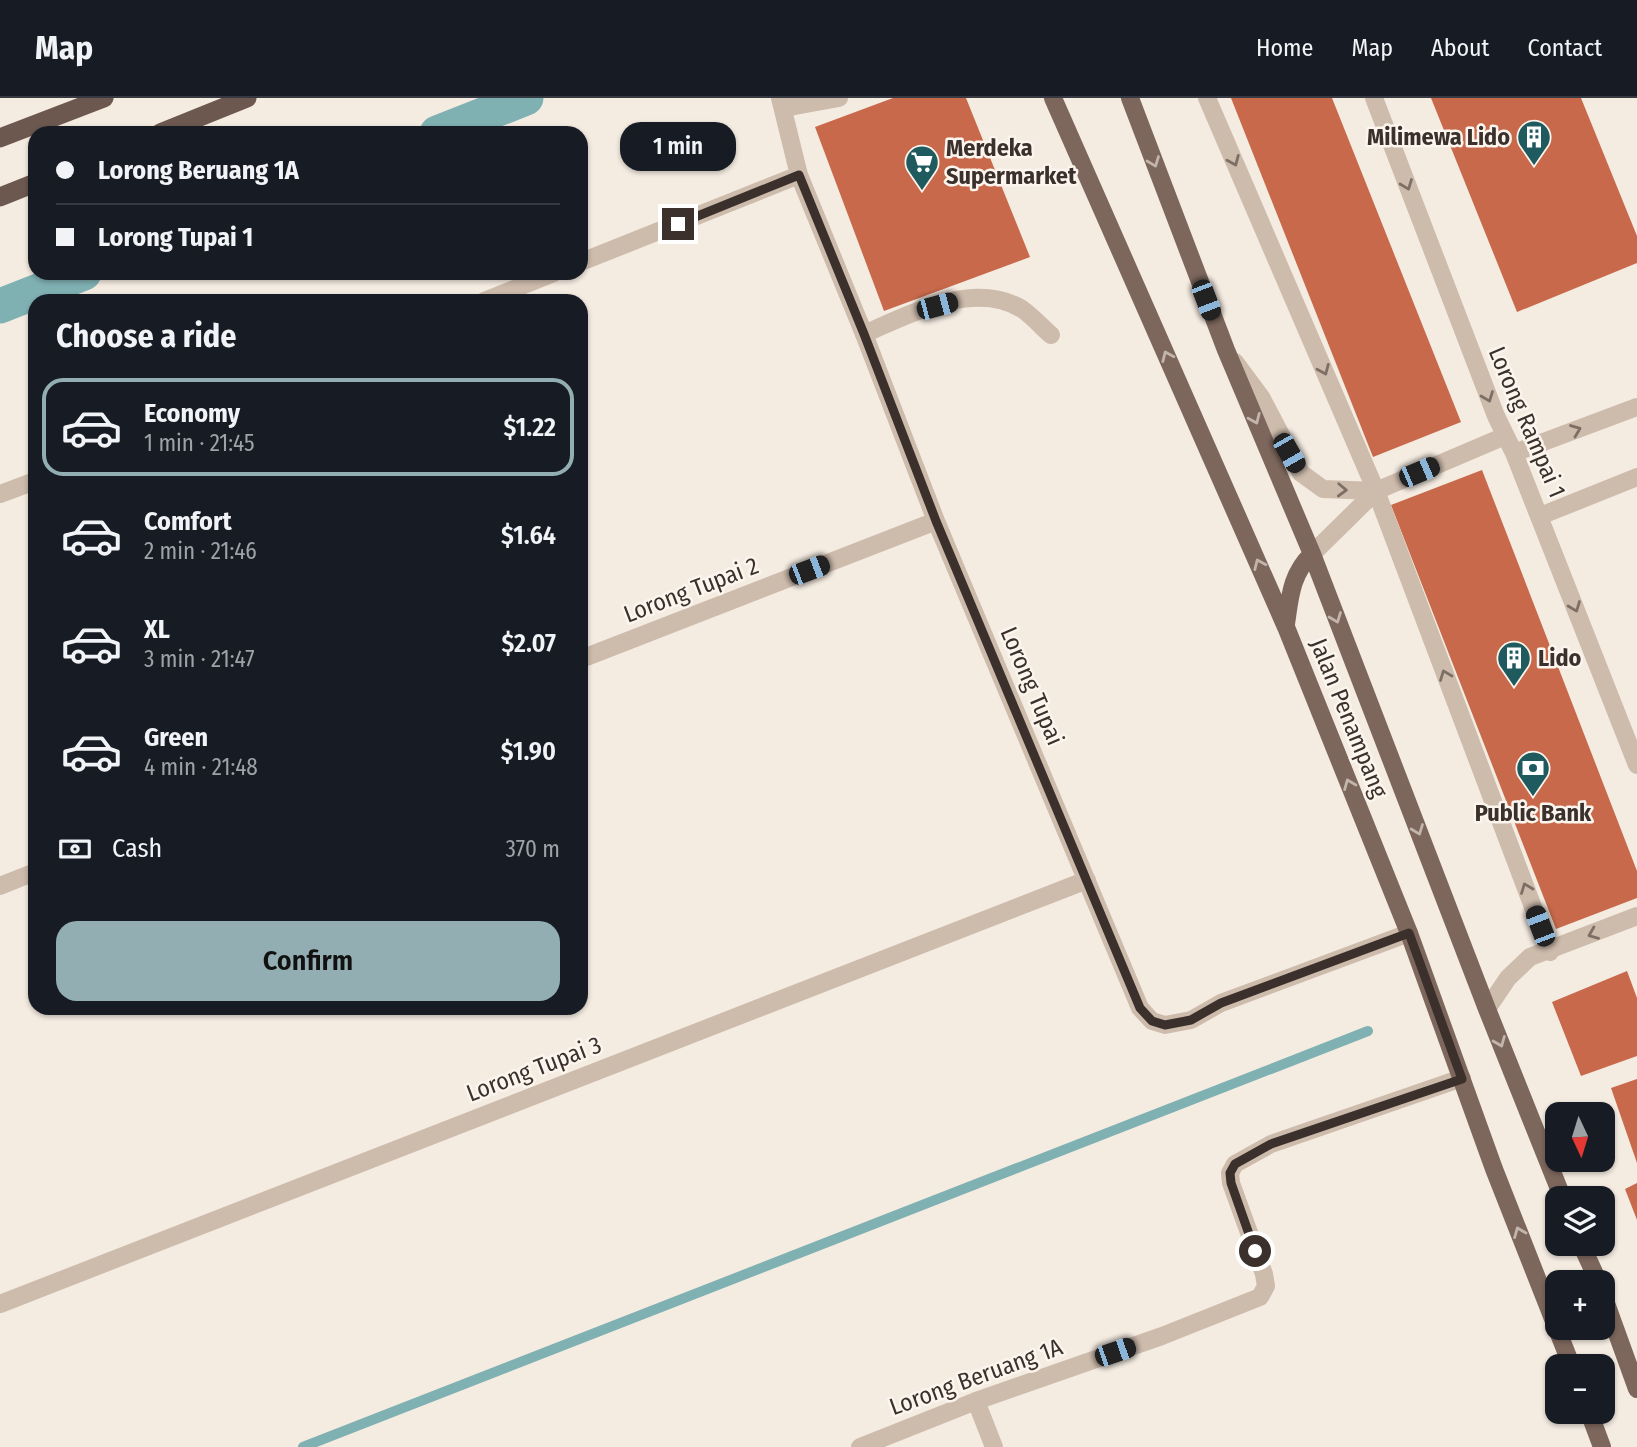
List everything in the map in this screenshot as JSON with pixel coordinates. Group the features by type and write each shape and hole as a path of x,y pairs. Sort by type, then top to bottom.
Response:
{"highway":[{"path":"31,126 104,98"},
{"path":"177,126 247,98"},
{"path":"0,138 28,127"},
{"path":"0,197 28,186"}],"main road":[{"name":"Jalan Penampang","path":"1053,98 1286,627 1409,933 1494,1169 1545,1284"},
{"name":"Jalan Penampang","path":"1130,98 1226,350 1311,554 1558,1186"},
{"path":"1286,627 1291,584 1301,564 1311,554"},
{"path":"1615,1329 1637,1389"},
{"path":"1593,1424 1602,1447"}],"street":[{"name":"Lorong Tupai","path":"839,98 782,103 790,130 791,151 936,521 1140,1008 1152,1021 1165,1025 1191,1020 1221,1003 1409,933"},
{"path":"1208,98 1376,491 1550,951"},
{"name":"Lorong Rampai 1","path":"1374,98 1505,436 1540,516 1637,765"},
{"path":"588,259 799,175"},
{"path":"502,294 536,280"},
{"path":"864,334 915,312 958,300 996,300 1022,309 1051,335"},
{"path":"1226,350 1261,397 1301,473 1322,489 1376,491"},
{"path":"1514,453 1637,407"},
{"path":"1311,554 1376,491 1505,436"},
{"path":"1540,516 1637,477"},
{"path":"0,495 28,484"},
{"name":"Lorong Tupai 2","path":"588,656 936,521"},
{"path":"0,886 28,875"},
{"name":"Lorong Tupai 3","path":"0,1304 1087,880"},
{"path":"1487,1009 1516,969 1530,957 1637,916"},
{"name":"Lorong Beruang 1A","path":"860,1447 976,1401 1162,1336 1260,1297 1266,1286 1264,1274 1231,1183 1230,1173 1235,1164 1271,1144 1462,1079"},
{"path":"976,1401 994,1447"}],"building":[{"name":"Merdeka Supermarket","path":"893,98 966,98 1030,257 884,311 815,127"},
{"path":"1231,98 1332,98 1461,422 1373,457"},
{"name":"Milimewa Lido","path":"1431,98 1581,98 1637,236 1637,263 1517,312"},
{"name":"Lido","path":"1482,470 1637,871 1637,898 1556,929 1391,505"},
{"path":"1627,971 1637,998 1637,1056 1581,1076 1552,1002"},
{"path":"1637,1079 1637,1163 1611,1088"},
{"path":"1637,1183 1637,1220 1625,1189"}],"waterway":[{"path":"455,126 526,98"},
{"path":"31,294 66,280"},
{"path":"0,306 28,295"},
{"path":"303,1447 1368,1031"}],"place":[{"name":"Milimewa Lido","path":"1534,167"},
{"name":"Merdeka Supermarket","path":"922,192"},
{"name":"Lido","path":"1514,688"},
{"name":"Public Bank","path":"1533,798"}],"route":[{"path":"678,224 799,175 936,521 1140,1008 1152,1021 1165,1025 1191,1020 1221,1003 1409,933 1462,1079 1271,1144 1235,1164 1230,1173 1231,1183 1255,1251"}]}
